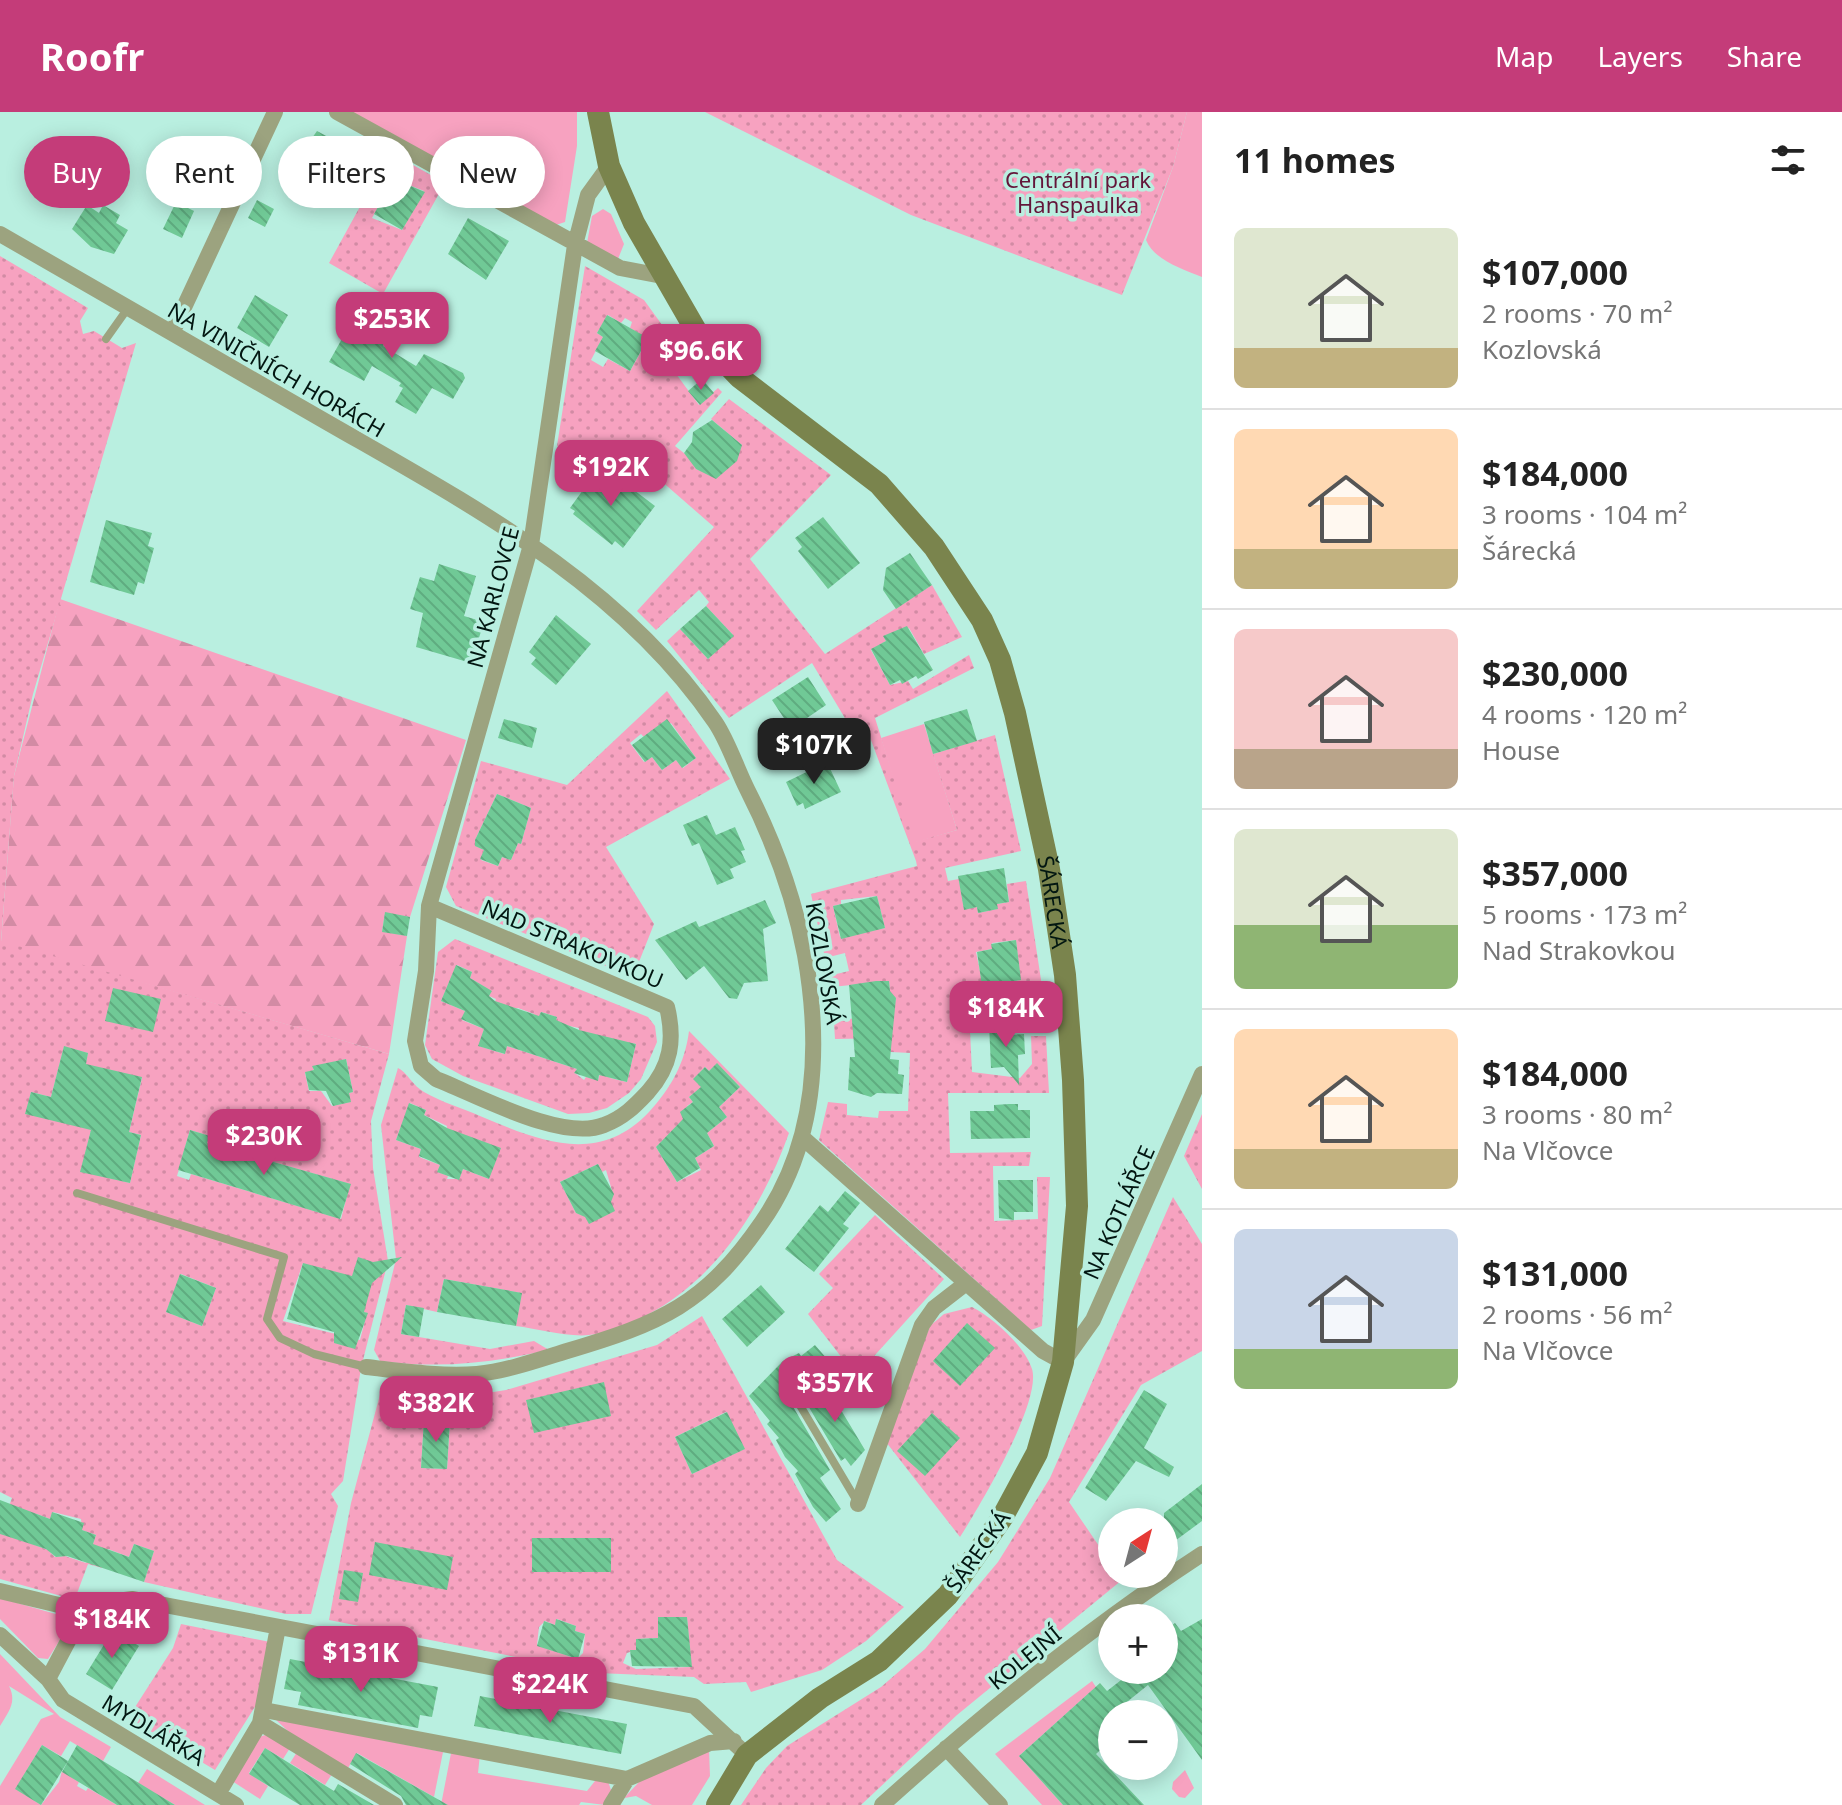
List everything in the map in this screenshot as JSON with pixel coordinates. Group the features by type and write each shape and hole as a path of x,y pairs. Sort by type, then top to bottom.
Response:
{"street":[{"path":"172,333 275,112"},
{"path":"337,112 620,268 662,276"},
{"name":"ŠÁRECKÁ","path":"598,112 609,166 662,276 698,334 739,377 869,476 905,512 960,582 1000,660 1027,765 1065,975 1077,1206 1063,1362 1037,1453 1002,1518 948,1595 879,1661 741,1748 717,1805"},
{"name":"NA KARLOVCE","path":"415,1041 426,971 429,906 531,545 575,245 588,195 609,166"},
{"name":"NA VINIČNÍCH HORÁCH","path":"0,234 429,481 531,545"},
{"name":"KOZLOVSKÁ","path":"366,1367 478,1374 537,1360 654,1323 706,1289 730,1265 767,1216 803,1138 815,1048 815,1022 803,944 777,852 717,724 675,669 595,590 531,545"},
{"name":"NAD STRAKOVKOU","path":"415,1041 421,1066 436,1079 559,1128 602,1127 631,1111 654,1085 671,1054 673,1033 667,1007 429,906"},
{"name":"NA KOTLÁŘCE","path":"1063,1362 1093,1320 1202,1074"},
{"path":"803,1138 965,1284 1043,1351 1063,1362"},
{"path":"858,1504 922,1325 934,1308 965,1284"},
{"name":"KOLEJNÍ","path":"882,1805 946,1748 1120,1608 1202,1554"},
{"path":"0,1591 84,1611 108,1602 133,1599 694,1706 741,1748"},
{"path":"48,1679 84,1611"},
{"name":"MYDLÁŘKA","path":"218,1794 262,1716 278,1627"},
{"name":"MYDLÁŘKA","path":"0,1635 48,1679 63,1700 236,1805"},
{"path":"262,1716 627,1779 710,1743 741,1748"},
{"path":"262,1716 395,1805"},
{"path":"946,1748 1000,1805"},
{"path":"611,1805 627,1779"}],"lane":[{"path":"106,339 128,308"},
{"path":"77,1193 284,1257 267,1319 280,1338 314,1354 366,1367"},
{"path":"840,1363 795,1397 858,1504"}],"green space":[{"path":"352,112 577,112 577,146 565,222 556,225 525,208 545,208 545,136 430,136 430,155 414,146 414,136 395,136"},
{"name":"Centrální park Hanspaulka","path":"705,112 1187,112 1173,167 1122,295 911,215"},
{"path":"1187,112 1202,112 1202,277 1162,258 1146,240 1173,167"},
{"path":"414,166 430,175 431,208 383,294 329,263 359,208 378,208 372,218 402,230 424,191 414,187"},
{"path":"603,209 611,214 624,244 618,259 587,243 592,216"},
{"path":"0,256 88,308 80,321 83,334 94,331 122,348 136,343 33,694 14,776 1,941 389,1054 371,1121 373,1168 388,1261 361,1368 343,1481 331,1494 338,1506 311,1614 286,1614 144,1582 154,1551 134,1544 129,1557 108,1549 102,1568 88,1564 72,1599 0,1579 0,1530 12,1498 0,1492","holes":["64,1047 88,1053 76,1103 26,1113 31,1092 51,1097","346,1059 353,1092 349,1093 350,1102 332,1106 321,1091 309,1091 305,1073 314,1070 313,1067","106,1069 142,1078 129,1132 141,1135 130,1183 81,1171","190,1130 209,1136 207,1143 350,1184 341,1219 191,1174 189,1180 177,1176","303,1263 332,1304 367,1313 360,1340 283,1321","181,1274 216,1288 202,1326 166,1312","53,1512 81,1519 82,1530 96,1535 86,1563 65,1556 55,1557 48,1550 27,1542 37,1514 50,1519"]},
{"path":"585,266 644,300 681,351 668,363 699,405 718,388 722,392 675,446 694,461 696,469 717,470 736,461 736,454 742,445 711,419 729,399 831,475 750,559 825,654 932,585 962,637 924,654 909,628 895,635 884,636 886,641 871,650 890,685 908,681 913,689 969,655 974,668 875,718 914,842 957,830 933,754 995,735 1021,851 945,868 948,881 959,879 964,909 977,907 978,913 997,909 997,904 1009,902 1007,884 1026,881 1043,993 1004,998 1005,1007 969,1010 972,1072 1020,1078 1032,1064 1031,1036 1046,1036 1049,1093 948,1093 950,1153 1031,1152 1029,1166 993,1166 994,1221 1038,1219 1037,1177 1050,1177 1042,1326 1031,1330 819,1140 828,1102 847,1104 847,1115 878,1118 879,1111 908,1111 910,1053 891,1052 891,1038 835,1039 834,1023 894,1008 896,998 890,994 889,981 832,987 828,976 849,971 845,953 825,958 811,894 917,866 865,724 852,730 812,663 729,718 667,641 680,629 708,659 733,635 706,606 709,602 699,590 656,630 637,611 714,527 636,459 557,446","holes":["608,315 621,323 625,318 632,322 630,328 648,339 630,371 608,359 603,367 591,360 603,337 597,333","877,896 885,928 840,937 833,906 841,904 841,900","1016,940 1020,980 983,986 976,952 992,949 992,943"]},
{"path":"60,599 466,740 410,917 385,913 382,931 407,936 389,1054 1,942 14,776"},
{"path":"667,691 730,779 606,847 654,924 633,977 456,906 446,887 481,761 567,785","holes":["671,723 696,758 683,768 676,760 662,770 652,757 644,762 630,743 641,734 644,737","497,794 531,808 521,844 518,843 511,860 502,857 498,866 481,860 484,850 476,846 475,840"]},
{"path":"924,724 957,830 913,843 881,738"},
{"path":"455,939 648,1017 655,1026 657,1042 641,1079 629,1093 607,1108 568,1114 463,1076 432,1059 425,1045 438,952","holes":["457,965 472,972 470,978 491,991 489,996 496,999 490,1014 518,1008 534,1014 538,1021 541,1012 557,1017 555,1023 579,1028 578,1034 636,1044 627,1082 610,1078 601,1070 598,1080 586,1077 584,1080 575,1073 577,1069 507,1046 504,1054 479,1046 484,1029 462,1020 465,1011 441,1001"]},
{"path":"689,1031 789,1133 759,1199 718,1259 663,1306 631,1322 587,1335 516,1326 521,1293 444,1279 437,1312 406,1305 401,1334 490,1349 534,1341 549,1350 465,1363 380,1361 374,1350 396,1259 381,1125 398,1068 424,1092 524,1134 568,1144 589,1144 630,1129 649,1112 676,1074","holes":["717,1064 740,1087 719,1107 727,1117 707,1133 714,1146 695,1158 701,1170 677,1182 656,1147 692,1113 687,1106 693,1102 689,1097 702,1087 694,1079 705,1067 709,1071","410,1103 426,1110 424,1115 447,1126 446,1131 489,1179 463,1169 459,1179 447,1179 448,1176 438,1172 440,1165 419,1157 421,1149 396,1140","598,1164 602,1172 606,1170 613,1194 610,1201 582,1215 576,1213 560,1182"]},
{"path":"1202,1114 1202,1189 1184,1156"},
{"path":"1173,1197 1202,1244 1202,1351 1141,1385 1069,1502 1098,1544 1098,1588 1112,1588 957,1715 861,1805 741,1805 766,1768 787,1746 881,1687 925,1649 998,1562 1050,1478"},
{"path":"875,1215 944,1279 856,1376 808,1314 833,1288 819,1274"},
{"path":"972,1307 998,1325 1015,1342 1032,1369 1033,1384 1019,1429 960,1537 886,1442 930,1326 944,1314"},
{"path":"702,1316 837,1560 904,1607 866,1641 822,1670 751,1692 746,1682 704,1684 694,1677 597,1673 329,1620 351,1503 382,1387 462,1397 506,1390 657,1345","holes":["726,1412 744,1449 692,1474 675,1437","424,1419 450,1421 447,1469 421,1468","687,1617 691,1667 636,1669 623,1663 627,1653 636,1650 636,1639 658,1638 658,1618","557,1619 576,1626 575,1631 585,1634 583,1653 577,1659 537,1645 539,1627 545,1621 555,1625"]},
{"path":"0,1598 66,1617 68,1627 48,1659 38,1658 0,1619"},
{"path":"181,1624 270,1642 258,1702 215,1770 128,1718 173,1648"},
{"path":"0,1654 60,1717 111,1747 103,1761 70,1741 61,1756 42,1745 16,1789 41,1805 0,1805 0,1786 41,1719 54,1714 9,1686 12,1702 0,1726"},
{"path":"1092,1681 1096,1687 1019,1756 1063,1805 1042,1805 995,1754"},
{"path":"275,1719 443,1752 434,1797 357,1753 348,1768 290,1733"},
{"path":"265,1735 290,1748 283,1759 265,1748 249,1773 268,1786 260,1799 232,1781 259,1737"},
{"path":"452,1748 480,1754 478,1773 587,1791 599,1776 608,1781 612,1793 605,1805 581,1802 579,1805 441,1805"},
{"path":"709,1749 710,1776 692,1805 652,1805 636,1796 624,1798 640,1781"},
{"path":"297,1752 332,1774 325,1785 290,1763"},
{"path":"147,1769 205,1805 175,1805 138,1783"},
{"path":"1185,1770 1194,1788 1185,1798 1179,1797 1172,1789"},
{"path":"62,1771 79,1782 77,1786 86,1791 88,1788 117,1805 41,1805 59,1782"}],"building":[{"path":"414,187 425,192 402,230 374,214 377,208 414,208"},
{"path":"262,203 274,209 265,227 248,218 253,208 262,208"},
{"path":"85,208 99,213 102,208 108,208 120,215 116,223 128,230 114,254 91,247 72,229"},
{"path":"173,208 194,211 182,238 163,229"},
{"path":"468,218 509,241 486,280 448,254"},
{"path":"255,295 288,315 269,347 237,328"},
{"path":"363,301 397,322 383,346 416,366 424,354 463,373 465,378 453,399 432,388 416,414 395,402 403,388 399,386 401,383 372,366 364,381 329,362"},
{"path":"607,315 648,338 630,371 595,351 603,337 597,333"},
{"path":"681,351 693,363 679,376 668,363"},
{"path":"702,379 714,393 700,405 688,391"},
{"path":"712,420 742,445 737,461 716,479 696,469 684,453 692,442 693,432"},
{"path":"601,465 655,506 623,548 615,541 612,545 573,514 575,511 570,508"},
{"path":"823,517 860,563 828,589 798,551 802,547 795,538"},
{"path":"106,520 152,533 148,546 154,548 144,584 138,582 134,595 90,582"},
{"path":"910,553 932,585 896,609 883,590 886,568"},
{"path":"439,564 476,576 464,616 484,622 471,663 416,647 423,613 410,609 420,577 434,581"},
{"path":"706,606 734,636 708,659 680,629"},
{"path":"556,615 591,644 556,685 531,664 536,658 529,652"},
{"path":"907,626 933,670 918,679 916,676 902,684 900,680 890,685 871,649 886,641 883,636"},
{"path":"808,677 826,705 791,729 772,700"},
{"path":"967,709 977,741 933,754 924,722"},
{"path":"504,719 537,728 532,748 498,738"},
{"path":"667,719 696,758 682,768 676,760 662,770 652,757 645,762 632,745"},
{"path":"827,762 841,792 805,809 803,803 797,806 786,782"},
{"path":"497,794 531,808 521,844 518,843 511,860 502,857 498,866 480,859 484,850 475,846"},
{"path":"707,815 716,835 735,827 745,850 741,851 746,862 730,869 734,878 717,885 699,843 692,846 683,825"},
{"path":"1004,868 1009,902 997,904 998,909 978,913 977,907 964,910 958,876"},
{"path":"877,896 885,928 841,939 833,906"},
{"path":"765,900 776,923 763,929 768,981 744,983 737,999 729,998 704,966 686,980 655,940 696,921 699,927"},
{"path":"385,912 410,917 407,936 382,932"},
{"path":"1016,940 1021,980 982,986 977,952 992,949 991,944"},
{"path":"456,965 472,972 470,978 492,991 489,996 495,1001 539,1016 541,1012 557,1017 556,1020 579,1030 636,1044 627,1082 599,1075 598,1081 574,1073 577,1069 507,1046 505,1054 478,1046 484,1029 461,1019 465,1011 441,1001"},
{"path":"889,981 890,991 896,998 890,1059 899,1060 898,1074 904,1075 902,1094 877,1093 871,1097 848,1090 850,1057 855,1057 849,985"},
{"path":"113,988 161,999 153,1032 105,1021"},
{"path":"1009,1023 1010,1035 1024,1034 1025,1054 1018,1055 1019,1085 1004,1067 991,1068 989,1024"},
{"path":"64,1046 88,1053 86,1064 142,1077 129,1132 141,1135 130,1183 80,1172 91,1130 25,1114 31,1092 51,1097"},
{"path":"346,1059 353,1092 349,1093 351,1102 333,1106 326,1091 309,1090 305,1072 314,1070 312,1066"},
{"path":"717,1063 740,1087 719,1107 727,1117 707,1133 714,1146 695,1158 700,1168 677,1182 656,1147 683,1119 680,1112 693,1102 689,1097 701,1087 693,1079 705,1067 709,1071"},
{"path":"409,1103 426,1110 424,1115 447,1128 501,1148 489,1179 463,1169 459,1180 437,1172 440,1165 419,1156 421,1149 396,1140"},
{"path":"1018,1104 1018,1110 1030,1110 1030,1138 971,1139 970,1111 994,1111 994,1105"},
{"path":"190,1130 210,1136 207,1143 351,1184 340,1219 178,1170"},
{"path":"598,1164 614,1194 611,1202 615,1211 589,1224 585,1217 576,1213 560,1182"},
{"path":"998,1180 1033,1180 1033,1212 1014,1212 1014,1220 999,1218"},
{"path":"845,1191 860,1203 843,1224 849,1228 814,1272 785,1249 820,1205 828,1212"},
{"path":"358,1257 373,1262 402,1257 372,1283 364,1312 368,1313 355,1349 334,1343 334,1332 287,1319 303,1263 352,1276"},
{"path":"180,1274 216,1288 202,1326 166,1312"},
{"path":"444,1279 522,1293 516,1326 437,1312"},
{"path":"761,1285 785,1312 747,1347 722,1319"},
{"path":"406,1305 424,1308 419,1337 401,1334"},
{"path":"967,1323 995,1348 960,1386 933,1361"},
{"path":"815,1345 828,1360 790,1392 788,1398 830,1470 820,1478 841,1509 826,1522 813,1507 795,1474 798,1471 785,1457 776,1440 779,1438 767,1424 770,1421 749,1396 783,1361 799,1353 801,1356"},
{"path":"604,1382 611,1416 534,1433 526,1400"},
{"path":"825,1383 841,1402 838,1405 865,1450 851,1466 845,1458 841,1461 804,1399"},
{"path":"1144,1390 1167,1404 1144,1448 1174,1467 1169,1477 1136,1461 1106,1501 1085,1488"},
{"path":"727,1412 745,1449 692,1474 675,1437"},
{"path":"932,1413 960,1438 925,1476 897,1451"},
{"path":"424,1419 450,1420 447,1469 421,1468"},
{"path":"1202,1484 1202,1521 1178,1539 1178,1508 1171,1508"},
{"path":"0,1500 50,1519 52,1512 84,1523 82,1530 96,1535 93,1544 129,1557 134,1544 154,1551 144,1582 67,1556 56,1557 46,1549 0,1534"},
{"path":"532,1538 611,1538 611,1572 532,1572"},
{"path":"375,1542 453,1557 447,1590 369,1575"},
{"path":"344,1570 363,1573 358,1602 339,1599"},
{"path":"658,1617 687,1617 692,1667 632,1666 630,1650 636,1650 636,1639 658,1638"},
{"path":"556,1619 576,1626 575,1631 585,1634 578,1659 537,1646 544,1621 555,1625"},
{"path":"1202,1619 1202,1760 1178,1727 1178,1700 1159,1700 1148,1685 1129,1700 1098,1700 1098,1780 1120,1780 1144,1805 1063,1805 1019,1756 1099,1684 1107,1691 1116,1684 1178,1684 1178,1627 1181,1631"},
{"path":"113,1630 139,1646 112,1690 86,1674"},
{"path":"290,1659 438,1687 432,1717 420,1715 418,1728 298,1705 301,1692 284,1689"},
{"path":"480,1696 627,1724 621,1754 474,1726"},
{"path":"42,1745 68,1761 41,1805 15,1789"},
{"path":"77,1745 175,1805 117,1805 62,1772"},
{"path":"265,1748 334,1791 338,1784 374,1805 300,1805 249,1774"},
{"path":"356,1753 448,1805 406,1805 401,1796 350,1764"}]}
